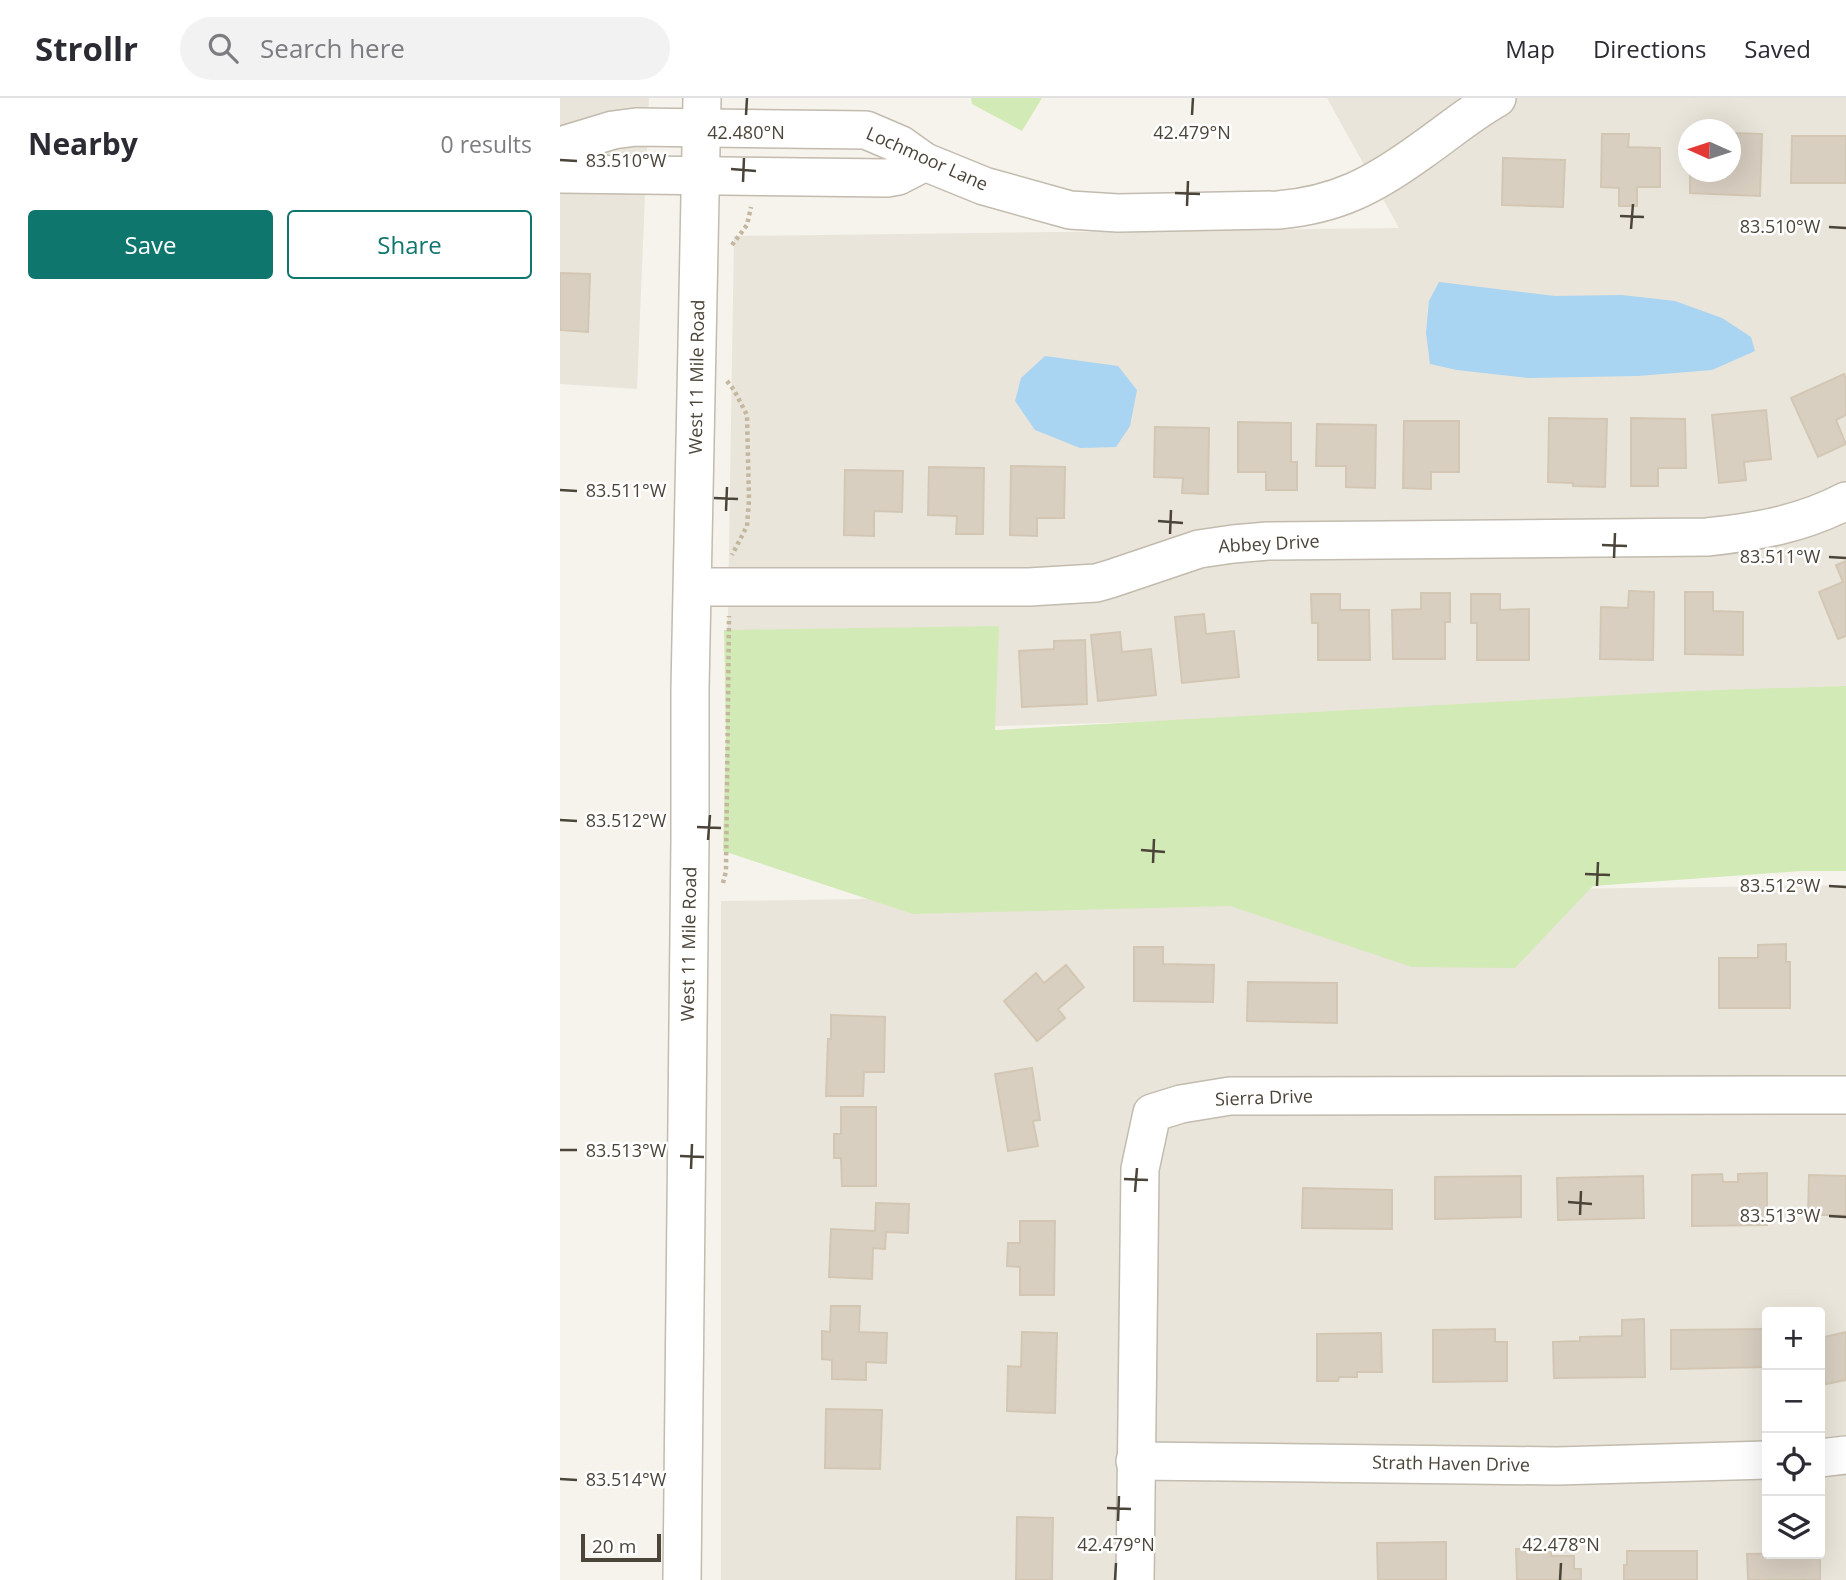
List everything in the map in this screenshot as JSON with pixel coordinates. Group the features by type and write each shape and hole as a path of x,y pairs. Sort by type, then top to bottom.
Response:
{"street":[{"name":"Lochmoor Lane","path":"560,146 613,130 702,113 866,130 901,145 925,162 984,186 1070,210 1118,213 1299,208 1347,195 1375,182 1422,151 1465,117 1497,98"},
{"name":"West 11 Mile Road","path":"681,1580 690,690 702,113"},
{"path":"560,174 887,178 898,176 925,162"},
{"name":"Abbey Drive","path":"693,587 1029,587 1081,584 1110,579 1199,549 1233,544 1268,541 1707,537 1749,533 1790,524 1846,501"},
{"name":"Sierra Drive","path":"1135,1580 1140,1169 1152,1113 1181,1104 1230,1096 1846,1095"},
{"path":"1825,1457 1846,1455"},
{"name":"Strath Haven Drive","path":"1135,1461 1557,1466 1762,1460"}],"shaded area":[{"path":"560,98 649,98 637,389 560,384"},
{"path":"1327,98 1846,98 1846,701 726,734 734,236 1399,228"},
{"path":"1846,885 1846,1580 721,1580 721,901"}],"green space":[{"path":"971,98 1042,98 1022,131 972,104"},
{"path":"999,626 995,730 1690,691 1846,686 1846,871 1801,871 1593,886 1515,968 1412,967 1230,906 913,914 723,851 726,734 724,630"}],"water":[{"path":"1439,282 1555,296 1622,295 1675,301 1722,318 1751,337 1755,351 1712,370 1638,376 1528,378 1457,370 1430,364 1426,333 1429,301"},
{"path":"1045,356 1118,366 1137,390 1130,426 1116,447 1080,448 1035,430 1015,401 1021,378"}],"building":[{"path":"1741,133 1762,134 1760,196 1690,193 1690,182 1741,182"},
{"path":"1602,134 1629,134 1628,147 1660,148 1660,187 1637,187 1637,206 1619,206 1619,188 1601,187"},
{"path":"1792,136 1846,136 1846,183 1791,183"},
{"path":"1503,158 1565,160 1563,207 1502,205"},
{"path":"560,273 590,274 588,332 560,330"},
{"path":"1844,374 1846,415 1836,420 1846,444 1818,457 1791,398"},
{"path":"1766,410 1771,459 1744,462 1746,480 1719,483 1712,415"},
{"path":"1549,418 1607,419 1605,487 1548,482"},
{"path":"1631,418 1685,419 1686,468 1658,468 1658,486 1631,486"},
{"path":"1404,421 1459,421 1459,472 1431,472 1431,489 1403,488"},
{"path":"1238,422 1291,423 1291,462 1297,462 1297,490 1266,490 1266,472 1238,472"},
{"path":"1317,424 1376,425 1375,488 1346,487 1346,466 1316,466"},
{"path":"1155,427 1209,428 1208,494 1182,493 1183,478 1154,477"},
{"path":"1011,466 1065,467 1064,518 1037,518 1037,536 1010,535"},
{"path":"929,467 984,468 983,534 956,534 957,516 928,515"},
{"path":"845,470 903,471 902,512 874,511 874,536 844,535"},
{"path":"1846,561 1846,636 1838,639 1819,592 1843,582 1836,565"},
{"path":"1629,591 1654,592 1653,660 1600,659 1601,607 1628,608"},
{"path":"1685,592 1713,592 1713,611 1743,612 1743,655 1685,654"},
{"path":"1421,593 1450,593 1450,622 1445,622 1445,659 1393,659 1392,610 1421,609"},
{"path":"1311,594 1340,594 1340,610 1369,610 1370,660 1318,660 1318,623 1312,623"},
{"path":"1471,594 1500,594 1500,610 1529,609 1529,660 1477,660 1477,623 1471,623"},
{"path":"1204,614 1206,634 1234,631 1239,677 1182,683 1175,617"},
{"path":"1120,632 1122,652 1151,649 1156,695 1098,701 1091,635"},
{"path":"1085,640 1087,704 1022,707 1019,651 1054,649 1054,641"},
{"path":"1786,944 1786,962 1790,962 1790,1008 1719,1008 1719,958 1758,958 1758,945"},
{"path":"1134,947 1163,947 1163,964 1214,965 1213,1002 1134,1001"},
{"path":"1066,965 1084,987 1058,1009 1065,1018 1037,1041 1004,1001 1036,973 1044,983"},
{"path":"1248,982 1337,983 1337,1023 1247,1021"},
{"path":"831,1015 885,1017 884,1072 864,1072 863,1096 826,1096"},
{"path":"1032,1068 1040,1120 1033,1121 1038,1146 1008,1151 995,1074"},
{"path":"841,1107 876,1107 876,1186 842,1186 841,1158 834,1158 834,1134 841,1134"},
{"path":"1767,1173 1767,1225 1692,1226 1692,1175 1722,1174 1723,1182 1738,1182 1738,1174"},
{"path":"1809,1175 1846,1176 1846,1215 1808,1215"},
{"path":"1521,1176 1521,1217 1435,1219 1435,1177"},
{"path":"1643,1176 1644,1218 1558,1220 1557,1178"},
{"path":"1303,1188 1392,1190 1392,1229 1302,1228"},
{"path":"876,1203 909,1204 908,1233 886,1232 885,1249 873,1248 872,1279 829,1277 831,1229 875,1231"},
{"path":"1020,1221 1055,1221 1054,1295 1020,1295 1020,1267 1007,1266 1008,1243 1020,1243"},
{"path":"831,1306 860,1306 859,1332 887,1333 886,1363 866,1362 866,1380 832,1379 832,1360 822,1359 822,1331 830,1332"},
{"path":"1644,1319 1645,1377 1554,1378 1553,1342 1580,1341 1580,1337 1622,1336 1622,1320"},
{"path":"1495,1329 1495,1342 1507,1342 1507,1381 1433,1382 1433,1330"},
{"path":"1762,1329 1762,1367 1671,1369 1671,1330"},
{"path":"1022,1332 1057,1333 1055,1413 1007,1411 1008,1366 1021,1367"},
{"path":"1846,1332 1846,1380 1826,1384 1825,1337"},
{"path":"1381,1333 1382,1372 1357,1372 1357,1377 1317,1381 1317,1334"},
{"path":"826,1409 882,1410 880,1469 825,1468"},
{"path":"1017,1517 1053,1518 1052,1580 1016,1580"},
{"path":"1446,1542 1446,1580 1378,1580 1377,1543"},
{"path":"1516,1549 1551,1549 1551,1556 1574,1556 1574,1569 1581,1569 1581,1580 1517,1580"},
{"path":"1627,1551 1697,1551 1697,1580 1624,1580"},
{"path":"1747,1554 1762,1554 1762,1559 1820,1559 1820,1580 1748,1580"}]}
